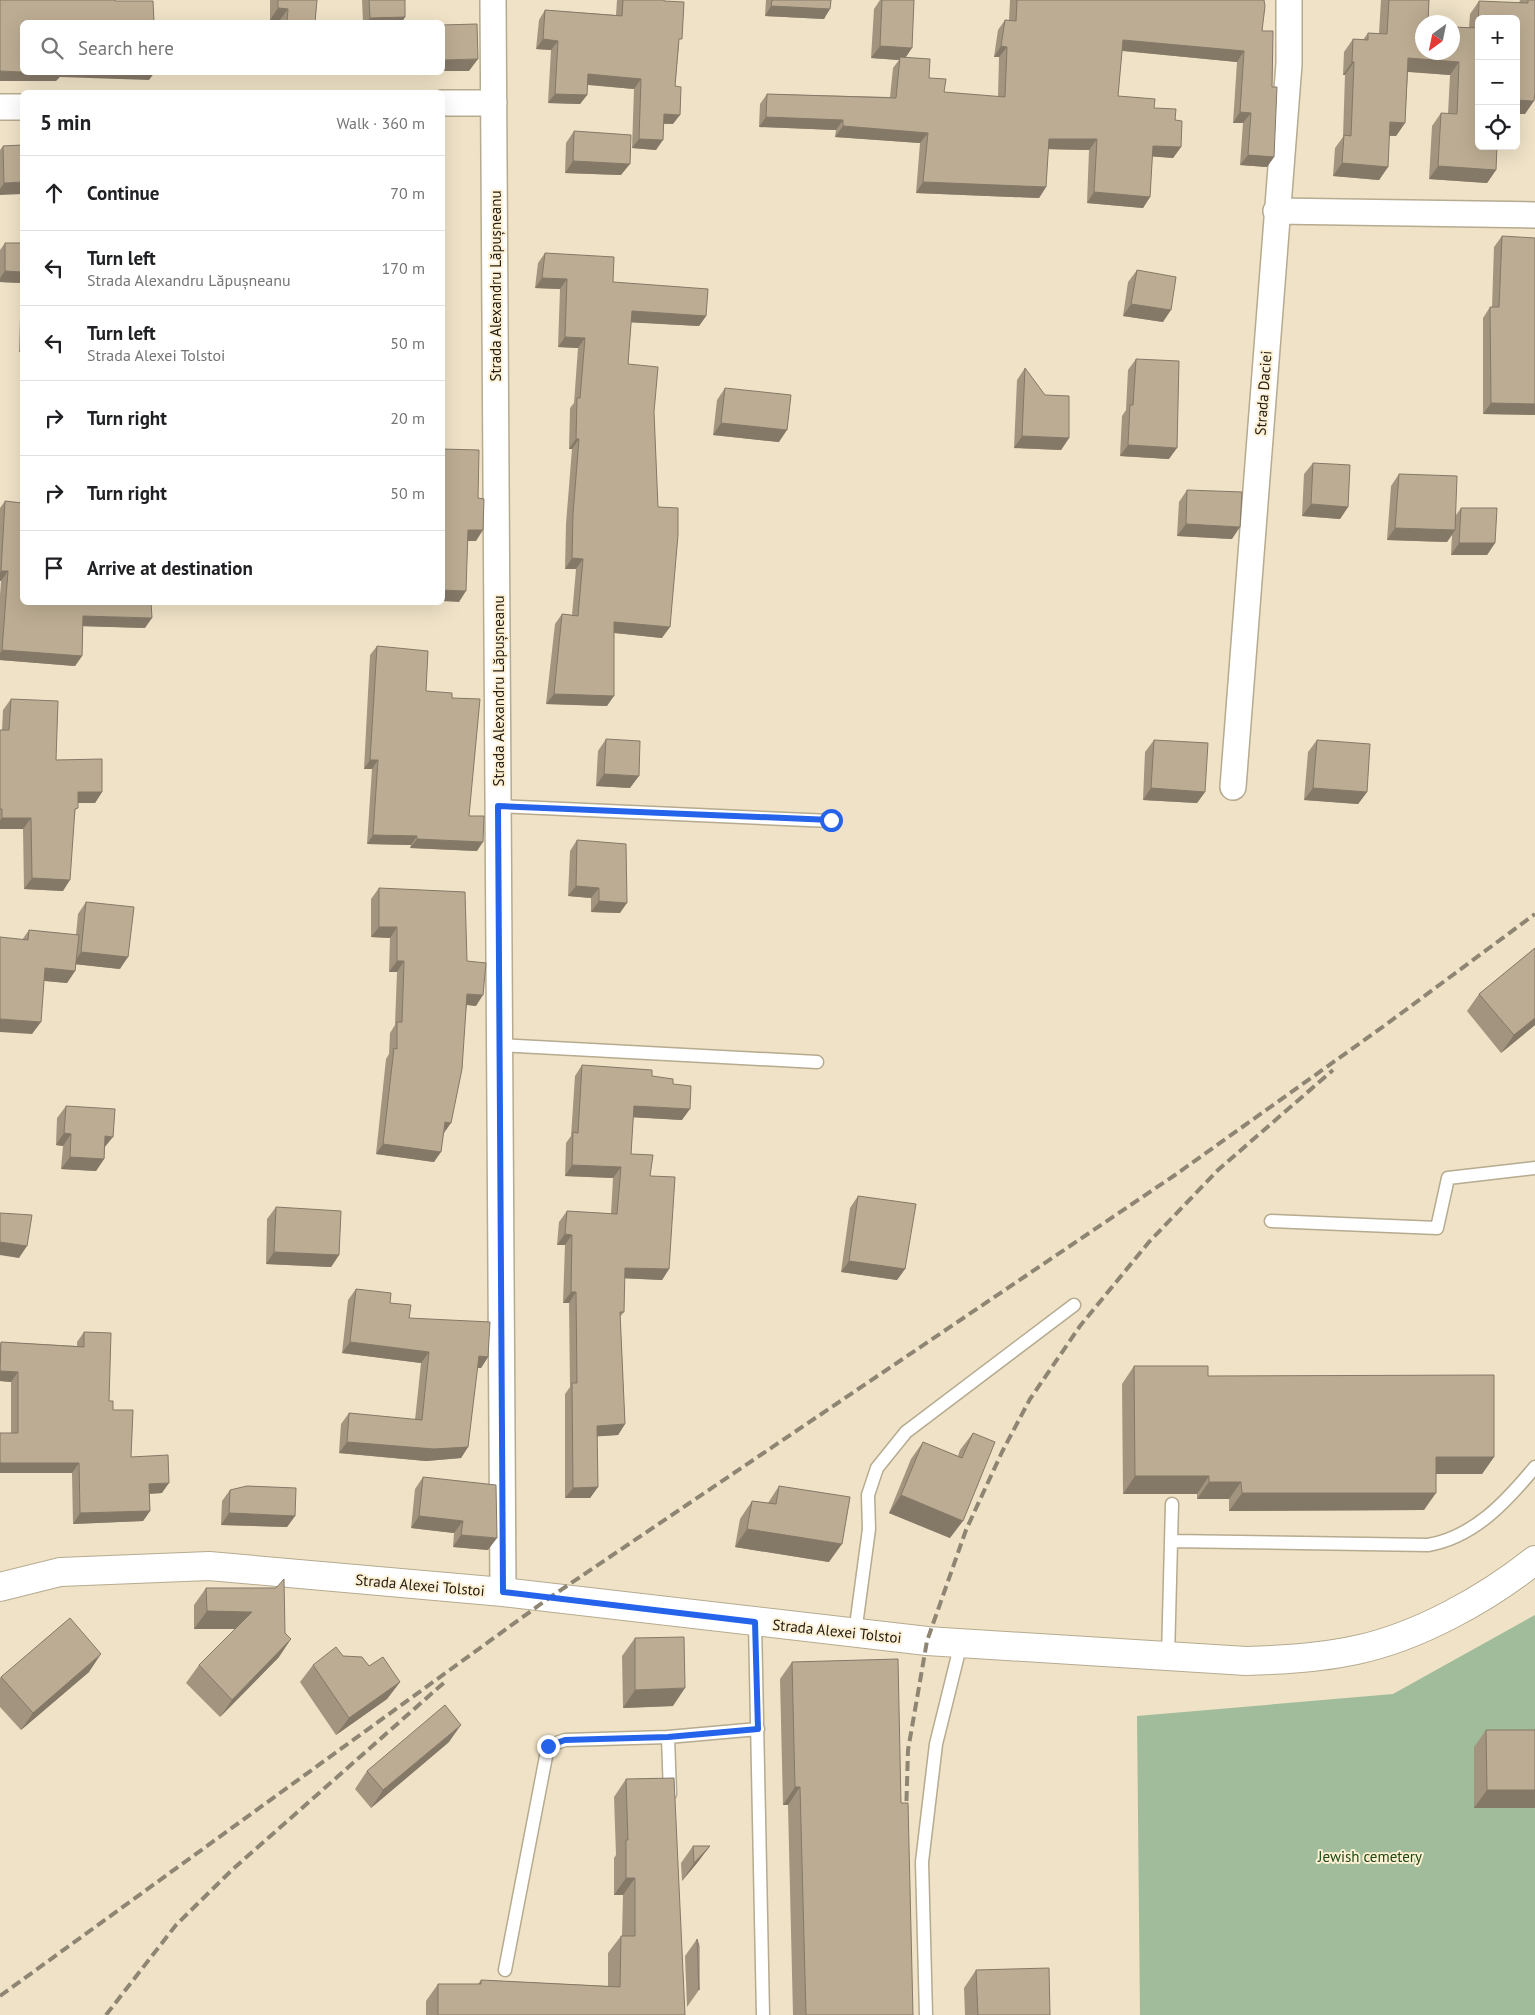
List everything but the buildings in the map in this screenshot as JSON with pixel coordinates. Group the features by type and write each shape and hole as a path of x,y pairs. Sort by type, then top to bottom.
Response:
{"main road":[{"name":"Strada Alexei Tolstoi","path":"0,1587 60,1572 209,1566 503,1592 755,1622 961,1643 1246,1661 1289,1660 1358,1650 1392,1639 1449,1615 1511,1579 1535,1560"}],"street":[{"name":"Strada Alexandru Lăpușneanu","path":"493,0 503,1592"},
{"name":"Strada Daciei","path":"1233,787 1276,211 1289,64 1289,0"},
{"path":"445,104 494,103"},
{"path":"0,107 20,107"},
{"path":"1276,211 1535,215"}],"lane":[{"path":"498,806 831,820"},
{"path":"500,1045 816,1062"},
{"path":"1271,1221 1437,1228 1448,1178 1535,1168"},
{"path":"855,1632 869,1529 868,1495 877,1468 906,1432 1074,1305"},
{"path":"1171,1541 1428,1545 1444,1542 1475,1527 1503,1503 1535,1467"},
{"path":"1168,1657 1172,1504"},
{"path":"755,1622 763,2015"},
{"path":"926,2015 922,1862 936,1744 961,1643"},
{"path":"505,1970 548,1746 565,1740 668,1737 758,1729"},
{"path":"668,1737 671,1806"}],"green space":[{"name":"Jewish cemetery","path":"1535,1615 1535,2015 1140,2015 1137,1716 1393,1694"}],"railway":[{"path":"0,1996 549,1598 1175,1175 1384,1026 1535,914"},
{"path":"906,1816 908,1750 927,1641 966,1530 1002,1452 1030,1399 1080,1326 1149,1242 1218,1170 1333,1070"},
{"path":"106,2015 176,1925 233,1869 447,1680"}],"route":[{"path":"548,1746 565,1740 668,1737 758,1729 755,1622 503,1592 498,806 831,820"}]}
